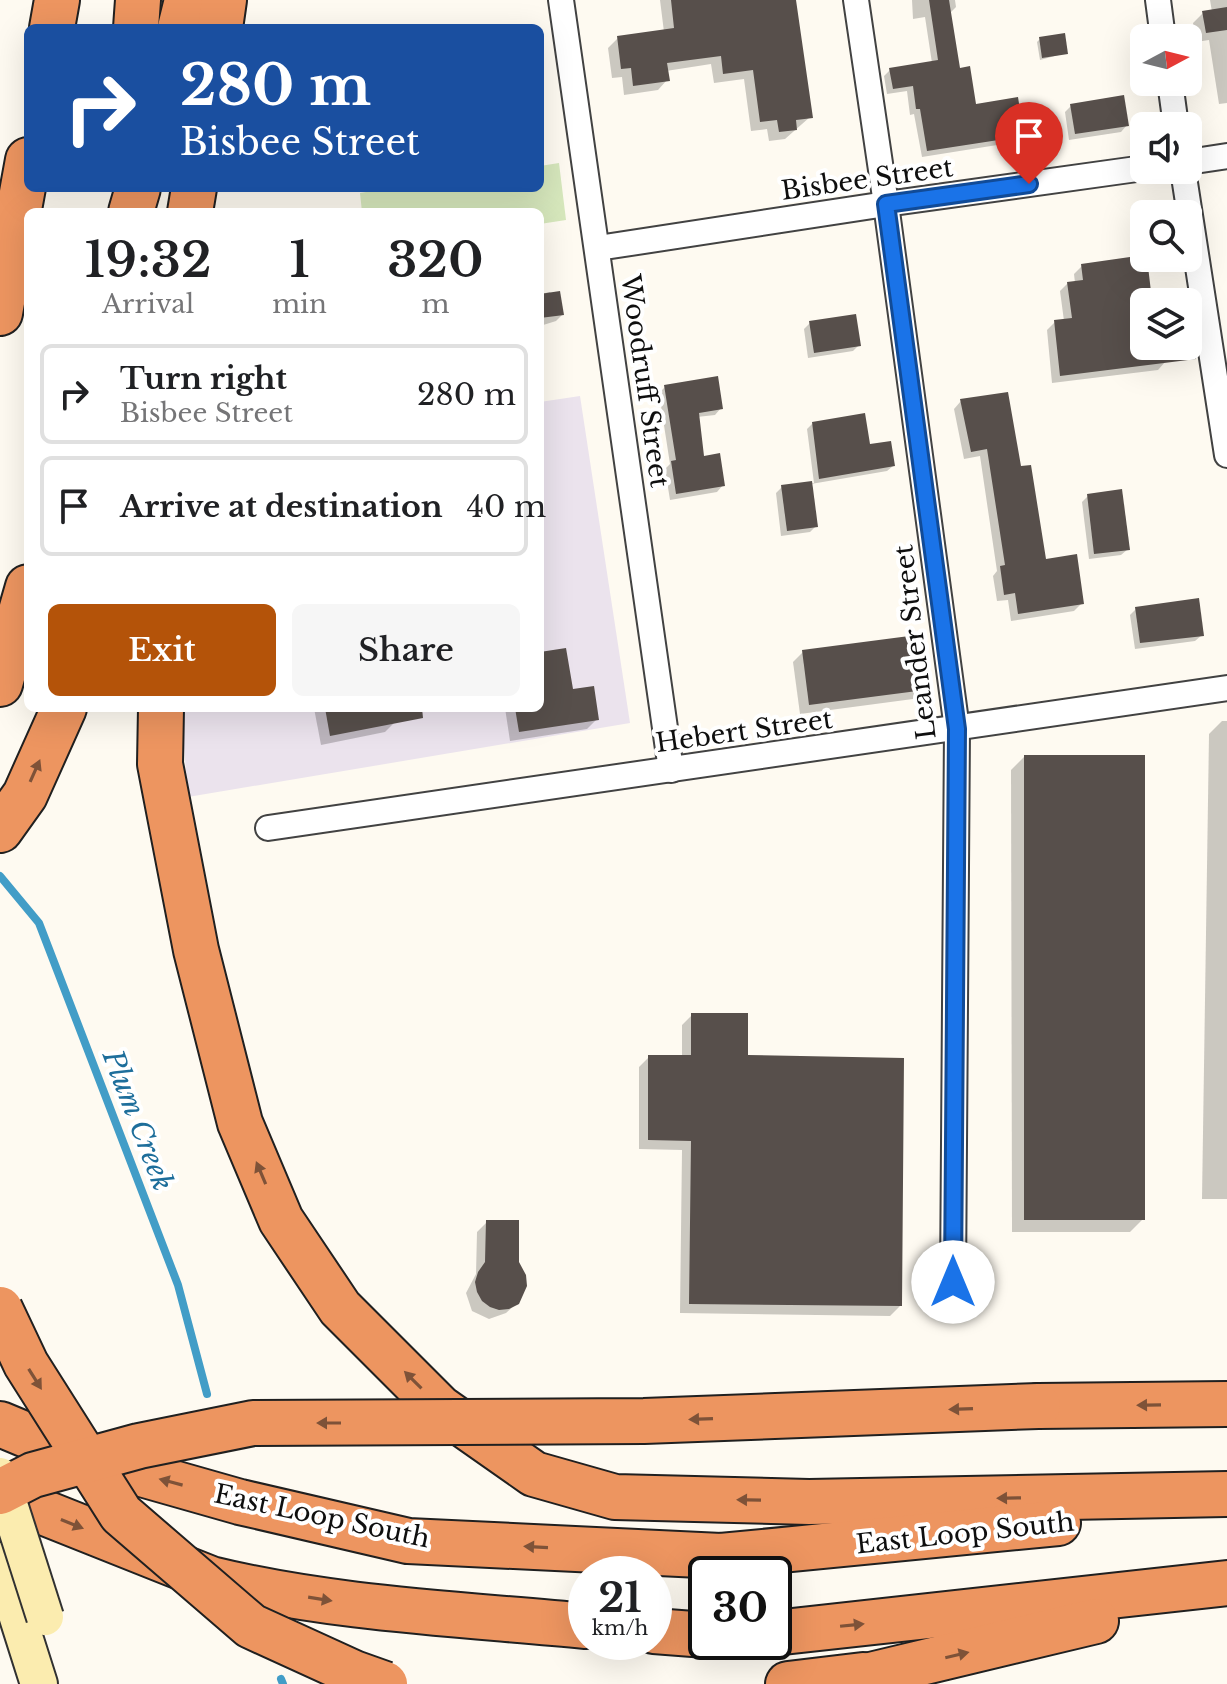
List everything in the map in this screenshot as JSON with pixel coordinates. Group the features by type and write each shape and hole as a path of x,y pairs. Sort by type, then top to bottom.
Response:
{"highway":[{"path":"53,24 57,0"},
{"path":"136,24 138,0"},
{"path":"181,24 187,0"},
{"path":"221,24 224,0"},
{"path":"0,313 24,182"},
{"path":"0,684 24,601"},
{"path":"0,830 25,795 62,712"},
{"path":"161,712 160,764 196,950 240,1123 281,1220 340,1308 440,1408 534,1474 615,1497 809,1502 1227,1494"},
{"path":"0,1309 26,1364 121,1514 251,1626 385,1684"},
{"path":"0,1494 33,1475 139,1446 253,1423 644,1421 1038,1406 1227,1404"},
{"name":"East Loop South","path":"0,1424 48,1444 138,1473 240,1502 408,1541 721,1556 1227,1505"},
{"path":"0,1494 211,1579 233,1585 350,1603 568,1624"},
{"path":"792,1631 1227,1583"},
{"path":"833,1684 1227,1590"},
{"path":"788,1684 881,1673"}],"main road":[{"path":"0,1476 33,1621 39,1684"},
{"path":"0,1561 66,1684"}],"street":[{"name":"Woodruff Street","path":"561,0 671,770"},
{"name":"Leander Street","path":"856,0 957,729 953,1282"},
{"path":"1158,0 1161,24"},
{"path":"1202,160 1227,156"},
{"name":"Bisbee Street","path":"598,248 1130,170"},
{"path":"1185,184 1227,455"},
{"name":"Hebert Street","path":"268,828 1227,688"}],"shaded area":[{"path":"580,396 630,723 188,797 181,712 544,712 544,401"}],"green space":[{"path":"559,163 566,220 544,223 544,208 362,208 360,193 366,192 544,192 544,165"}],"building":[{"path":"671,0 796,0 813,118 796,120 797,130 779,132 777,120 760,122 753,70 723,74 721,56 667,63 670,81 633,86 631,68 621,69 617,36 674,28"},
{"path":"929,0 949,0 960,68 970,66 976,104 1018,97 1024,136 927,151 913,86 893,89 889,68 938,60"},
{"path":"1227,7 1227,30 1206,33 1202,11"},
{"path":"1065,33 1068,54 1042,58 1039,37"},
{"path":"1124,95 1129,126 1075,134 1070,104"},
{"path":"1130,257 1130,272 1149,272 1151,288 1130,288 1130,360 1188,360 1060,376 1054,320 1072,318 1067,282 1083,280 1081,264"},
{"path":"560,291 564,315 544,318 544,293"},
{"path":"856,314 861,346 814,353 809,321"},
{"path":"718,376 723,409 699,413 704,456 720,453 725,486 676,494 671,461 676,460 664,385"},
{"path":"1008,392 1021,466 1031,465 1046,559 1077,554 1084,604 1018,614 1015,593 1004,595 1000,566 1005,565 987,449 971,452 960,399"},
{"path":"865,413 870,444 891,441 895,466 819,479 812,422"},
{"path":"812,481 818,527 787,531 781,485"},
{"path":"1122,489 1130,550 1094,554 1087,494"},
{"path":"1199,598 1204,636 1140,643 1135,607"},
{"path":"917,635 925,690 809,705 802,650"},
{"path":"566,648 573,689 594,686 599,720 519,732 516,712 544,712 544,651"},
{"path":"326,712 422,712 423,718 330,736"},
{"path":"1024,755 1145,755 1145,1220 1024,1220"},
{"path":"691,1013 748,1013 748,1055 904,1058 902,1306 689,1304 691,1141 648,1140 648,1055 691,1055"},
{"path":"486,1220 519,1220 519,1262 526,1275 527,1286 519,1304 509,1309 490,1307 477,1292 475,1282 485,1262"}],"waterway":[{"name":"Plum Creek","path":"0,876 39,923 178,1285 207,1394"},
{"name":"Plum Creek","path":"281,1679 283,1684"}],"route":[{"path":"953,1282 957,729 886,204 1029,184"}]}
